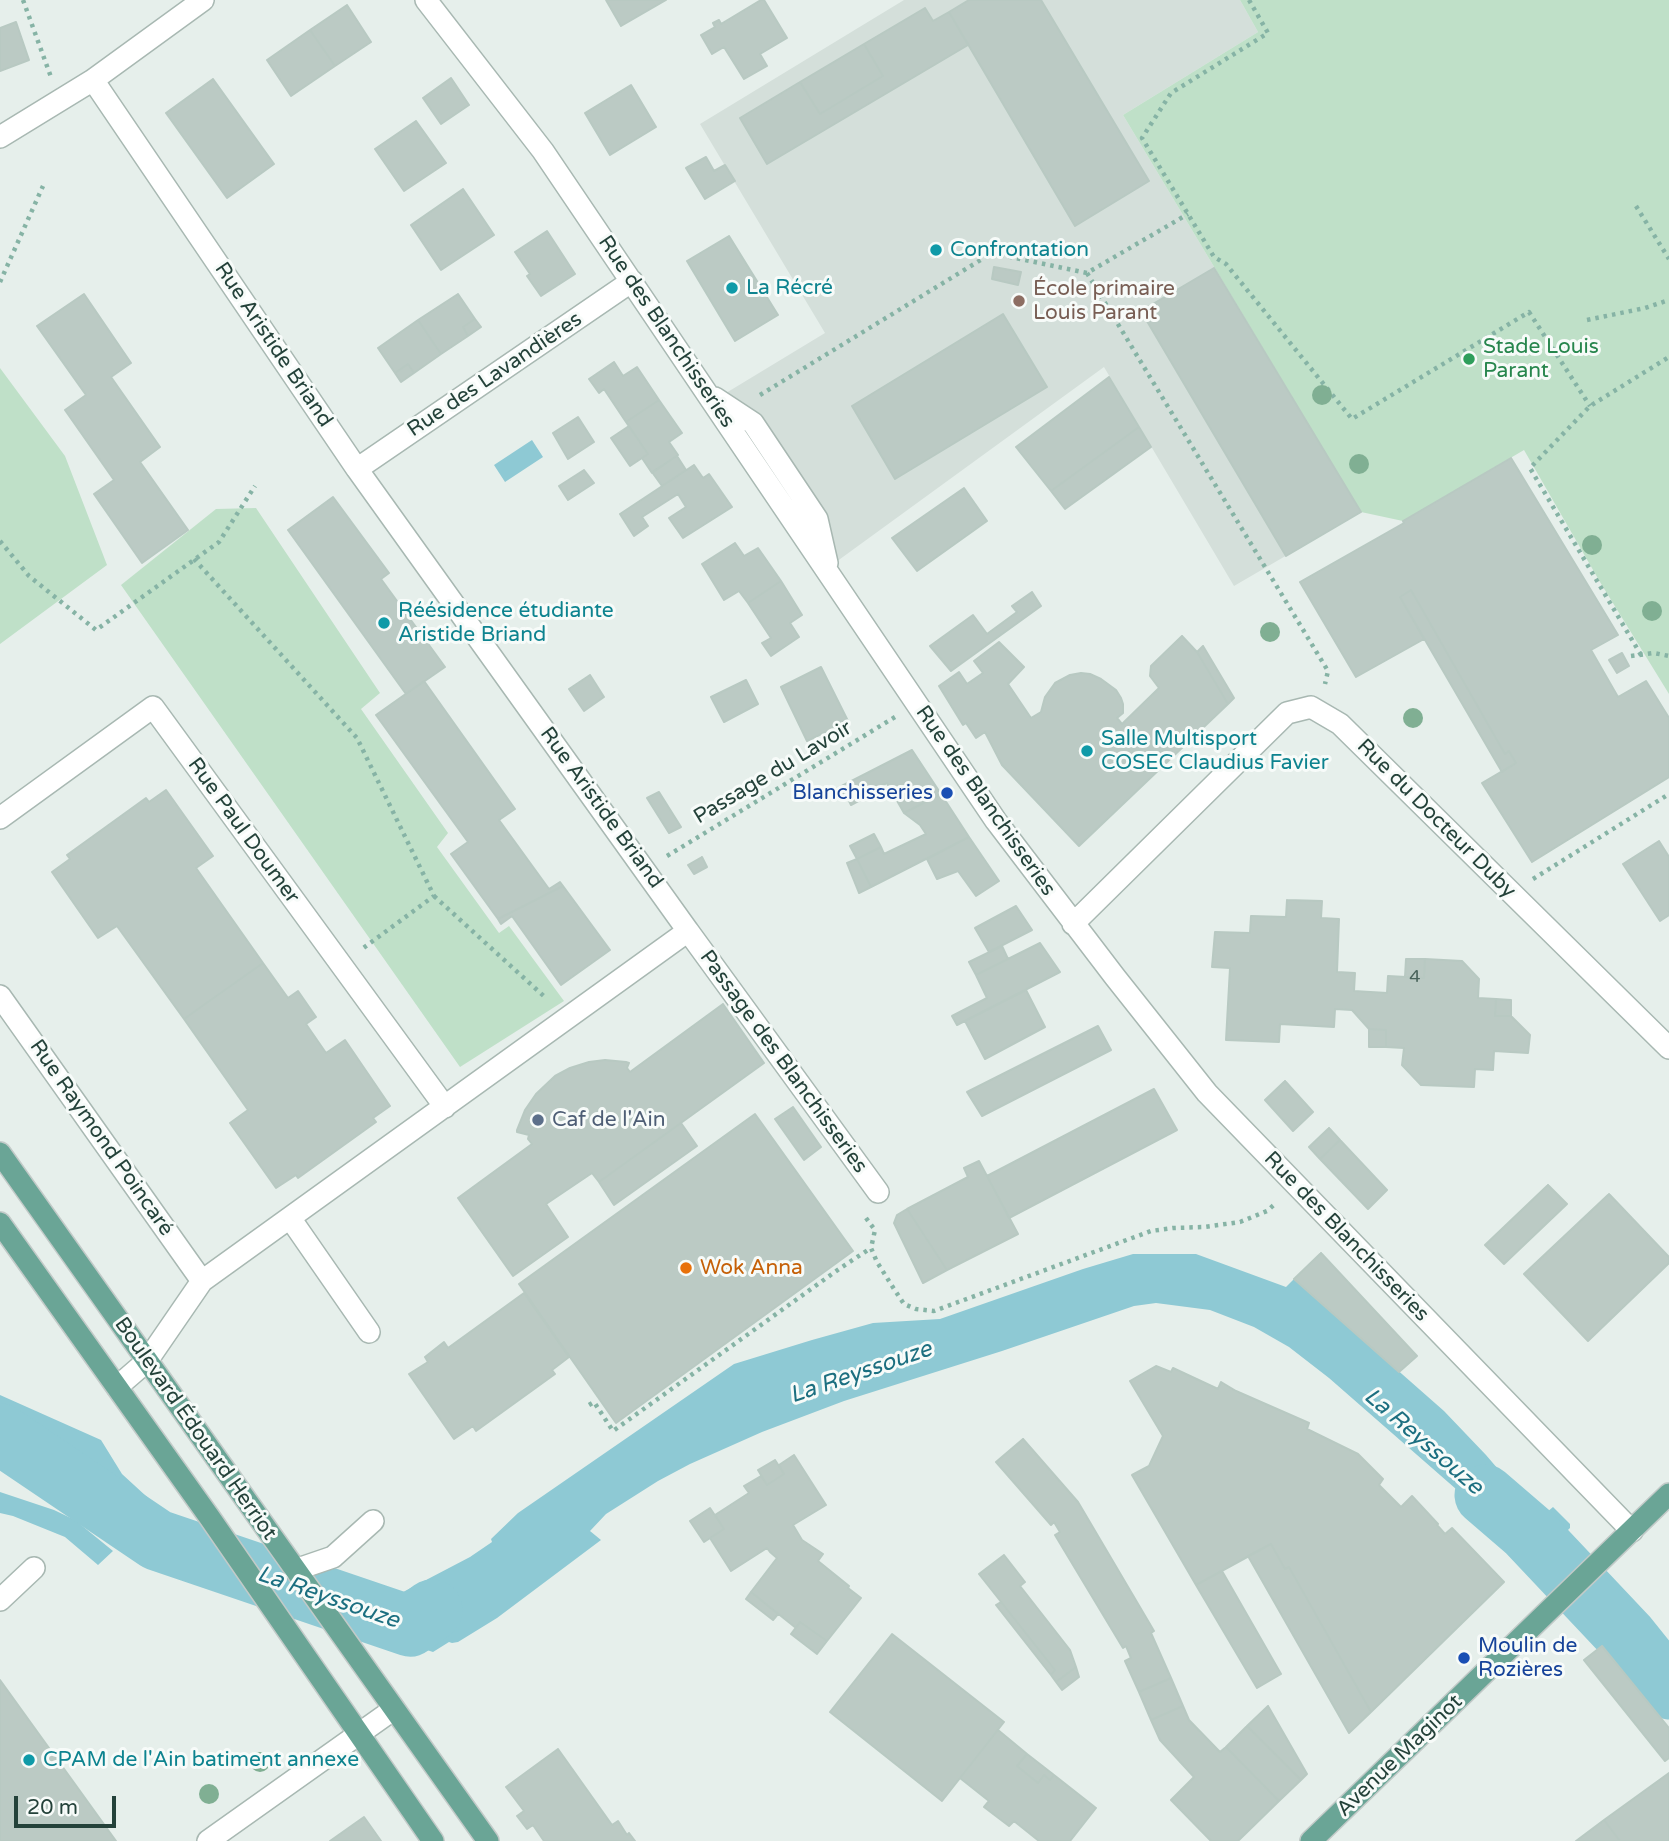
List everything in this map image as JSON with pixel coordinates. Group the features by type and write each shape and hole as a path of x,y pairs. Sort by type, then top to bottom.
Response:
{"main road":[{"name":"Boulevard Édouard Herriot","path":"0,1153 488,1841"},
{"name":"Boulevard Édouard Herriot","path":"0,1223 210,1518 433,1841"},
{"name":"Avenue Maginot","path":"1311,1841 1669,1494"}],"street":[{"path":"0,137 93,80 203,0"},
{"name":"Rue des Blanchisseries","path":"426,0 543,151 996,821 1073,924 1207,1093 1632,1531"},
{"name":"Rue Aristide Briand","path":"93,80 357,469 688,931"},
{"name":"Rue des Lavandières","path":"357,469 632,281"},
{"name":"Rue Paul Doumer","path":"0,818 153,707 445,1107"},
{"path":"1073,924 1287,713 1311,707 1319,712"},
{"name":"Rue du Docteur Duby","path":"1319,712 1340,724 1669,1048"},
{"path":"117,1387 148,1361 202,1281 688,931"},
{"name":"Passage des Blanchisseries","path":"688,931 878,1192"},
{"name":"Rue Raymond Poincaré","path":"0,996 202,1281"},
{"path":"290,1217 369,1332"},
{"path":"295,1570 333,1557 373,1521"},
{"path":"0,1600 34,1568"},
{"path":"208,1841 394,1709"}],"path":[{"path":"23,0 59,100"},
{"path":"1249,0 1268,33 1171,93 1142,138 1214,257 1226,264 1352,419 1529,312 1590,406"},
{"path":"0,282 43,186"},
{"path":"1636,206 1669,259"},
{"path":"760,395 992,253 1087,273 1188,214"},
{"path":"1087,273 1328,671 1319,712"},
{"path":"1587,320 1669,300"},
{"path":"1641,655 1531,468 1590,406 1669,357"},
{"path":"0,541 29,576 96,630 219,542 255,486"},
{"path":"194,559 357,738 434,896 568,1018"},
{"path":"1631,656 1654,653 1669,656"},
{"name":"Passage du Lavoir","path":"645,869 917,704"},
{"path":"1511,892 1669,794"},
{"path":"341,964 434,896"},
{"path":"878,1192 858,1205 875,1230 871,1248 877,1262 904,1304 916,1310 934,1311 1151,1231 1240,1222 1266,1211 1297,1186"},
{"path":"589,1405 594,1402 613,1431 871,1248"}],"shaded area":[{"name":"École primaire Louis Parant","path":"904,0 1240,0 1258,32 1123,115 1361,512 1234,586 1104,367 836,562 726,393 825,333 700,124"}],"green space":[{"name":"Stade Louis Parant","path":"1240,0 1669,0 1669,694 1524,450 1403,521 1361,512 1123,115 1258,32"},
{"path":"0,368 65,456 107,565 0,644"},
{"path":"256,508 380,693 361,709 448,833 437,847 499,933 509,926 564,1001 460,1067 121,585 216,509"}],"water":[{"path":"532,440 543,457 505,482 494,465"},
{"path":"1133,1254 1196,1254 1286,1287 1294,1279 1444,1411 1540,1518 1553,1507 1570,1524 1570,1528 1533,1564 1480,1510 1329,1378 1289,1347 1254,1327 1210,1310 1156,1303 1134,1306 844,1401 762,1432 690,1464 606,1514 590,1531 601,1540 497,1618 458,1642 449,1642 433,1652 372,1632 344,1591 384,1602 470,1557 492,1542 491,1539 518,1513 734,1364 873,1323 940,1319"},
{"path":"0,1395 101,1440 122,1474 183,1530 218,1579 190,1567 204,1587 178,1575 141,1549 55,1479 0,1457"},
{"path":"0,1492 75,1520 113,1551 98,1565 65,1537 0,1513"},
{"path":"1631,1611 1669,1663 1669,1717 1605,1636"}],"building":[{"path":"606,0 666,0 621,26"},
{"path":"764,0 787,38 760,54 767,66 744,79 724,47 712,54 701,35 715,27 713,23 719,20 721,24"},
{"path":"969,0 1041,0 1149,181 1075,226 949,12"},
{"path":"347,5 371,42 335,66 310,30"},
{"path":"925,8 933,21 949,12 968,45 767,164 740,118 800,82 820,114 883,76 864,44"},
{"path":"16,22 29,60 0,71 0,28"},
{"path":"310,30 335,66 291,96 267,60"},
{"path":"864,44 883,76 820,114 800,82"},
{"path":"451,78 469,105 441,124 423,98"},
{"path":"213,79 274,164 227,198 166,113"},
{"path":"631,85 656,127 610,155 585,113"},
{"path":"416,121 446,163 404,191 375,149"},
{"path":"706,157 714,171 725,165 735,181 705,199 686,168"},
{"path":"463,189 494,235 441,270 411,225"},
{"path":"547,231 575,274 541,296 515,252"},
{"name":"La Récré","path":"729,236 778,315 735,341 687,261"},
{"path":"994,267 1021,272 1018,285 992,279"},
{"path":"1214,268 1361,512 1286,556 1141,311"},
{"path":"84,294 131,363 111,377 160,447 140,462 188,530 142,563 94,494 114,480 65,410 86,395 37,326"},
{"path":"458,294 475,319 463,327 468,336 441,354 418,320"},
{"path":"1003,314 1047,387 895,479 852,406"},
{"path":"475,319 481,327 468,336 463,327"},
{"path":"418,320 441,354 414,373 408,364 395,373 378,348"},
{"path":"614,362 623,376 637,367 659,400 626,422 604,389 599,393 589,379"},
{"path":"408,364 414,373 401,382 395,373"},
{"path":"1109,377 1139,427 1051,491 1016,447"},
{"path":"659,400 682,433 669,442 678,455 652,473 642,458 648,454 626,422"},
{"path":"578,417 594,442 568,459 553,433"},
{"path":"629,426 648,454 630,466 611,438"},
{"path":"1139,427 1151,447 1065,509 1051,491"},
{"path":"677,456 686,470 662,486 652,472"},
{"path":"1511,458 1618,635 1591,650 1618,697 1646,681 1669,718 1669,777 1532,862 1482,783 1516,763 1509,751 1505,754 1411,590 1400,597 1424,639 1356,677 1300,582"},
{"path":"694,465 703,478 709,474 732,507 683,538 669,518 686,507 678,494 642,517 648,526 634,536 620,514"},
{"path":"584,470 594,483 568,500 559,486"},
{"path":"964,488 987,521 917,571 892,538"},
{"name":"Réésidence étudiante Aristide Briand","path":"333,497 389,573 381,579 445,667 406,694 288,530"},
{"path":"735,543 744,556 758,548 781,581 748,603 739,591 724,600 702,564"},
{"path":"781,581 802,615 790,623 799,637 771,656 762,643 771,638 748,603"},
{"path":"1411,590 1505,754 1509,751 1516,763 1502,772 1400,597"},
{"path":"1032,592 1041,606 951,671 930,646 973,615 987,634 1017,612 1012,606"},
{"name":"Salle Multisport COSEC Claudius Favier","path":"1182,636 1197,652 1228,704 1079,846 1002,765 985,732 976,738 966,723 963,725 939,686 959,672 967,684 983,673 974,661 999,642 1024,667 1008,684 1031,718 1041,712 1045,697 1055,683 1081,673 1101,679 1116,690 1123,704 1123,713 1117,718 1122,724 1159,688 1150,676 1151,666"},
{"path":"1203,646 1234,698 1228,704 1197,652"},
{"path":"1622,653 1629,666 1617,673 1609,660"},
{"path":"821,667 848,721 807,741 781,687"},
{"path":"590,675 604,697 584,711 569,689"},
{"path":"746,680 758,704 724,722 711,697"},
{"path":"424,681 515,809 499,820 549,889 560,882 563,886 498,919 451,854 468,842 376,715"},
{"path":"912,750 941,794 904,813 887,783 862,795 864,798 851,805 845,793 833,799 830,792"},
{"path":"166,790 213,856 196,868 263,963 184,1019 117,926 98,938 52,872 70,859 67,855 146,798 149,802"},
{"path":"659,792 681,827 669,833 647,798"},
{"path":"941,794 969,837 871,887 857,859 881,847 884,854 926,834 920,825 904,813"},
{"path":"874,834 881,847 857,859 850,846"},
{"path":"969,837 999,881 976,896 958,871 937,879 927,859"},
{"path":"1659,841 1669,857 1669,915 1660,921 1623,864"},
{"path":"702,857 707,867 694,874 688,865"},
{"path":"857,859 871,887 859,893 847,863"},
{"path":"563,886 610,950 561,985 512,916 501,924 498,919"},
{"path":"1287,900 1322,901 1321,918 1339,919 1337,972 1355,973 1354,991 1387,993 1388,976 1424,978 1425,959 1462,961 1479,979 1478,998 1496,999 1495,1016 1511,1016 1530,1035 1528,1053 1494,1051 1493,1070 1475,1069 1474,1087 1421,1085 1402,1065 1404,1048 1386,1047 1386,1030 1369,1029 1352,1010 1335,1009 1334,1027 1280,1024 1279,1042 1226,1040 1230,968 1212,967 1215,932 1250,933 1251,916 1286,917"},
{"path":"1016,906 1032,930 989,952 975,928"},
{"path":"1040,943 1060,972 957,1025 952,1016 987,998 976,975"},
{"path":"1002,946 1008,959 976,975 969,962"},
{"path":"1406,959 1425,959 1424,978 1405,977"},
{"path":"263,963 288,998 298,991 316,1017 306,1024 326,1053 345,1040 390,1106 373,1118 376,1122 298,1178 296,1175 276,1188 230,1123 248,1110 184,1019"},
{"path":"1026,990 1045,1027 985,1059 965,1021"},
{"path":"1496,999 1511,1000 1511,1016 1495,1016"},
{"path":"723,1004 764,1063 599,1182 592,1173 546,1204 568,1237 513,1276 458,1198 532,1144 528,1139 529,1135 517,1130 525,1110 536,1094 555,1076 589,1062 626,1062 629,1063 627,1068 630,1072"},
{"path":"1098,1026 1111,1050 982,1116 967,1092"},
{"path":"1369,1029 1386,1030 1386,1047 1369,1047"},
{"path":"1285,1081 1313,1112 1293,1131 1265,1100"},
{"path":"1154,1089 1177,1130 1009,1218 987,1176"},
{"path":"793,1107 821,1147 804,1160 775,1119"},
{"name":"Wok Anna","path":"755,1114 853,1251 616,1423 519,1284"},
{"path":"681,1123 697,1146 614,1205 599,1182"},
{"path":"1329,1128 1340,1140 1320,1159 1309,1147"},
{"path":"1340,1140 1387,1190 1368,1209 1320,1159"},
{"path":"979,1161 1018,1234 947,1270 907,1209 968,1177 964,1168"},
{"path":"1548,1185 1567,1204 1504,1264 1485,1245"},
{"path":"1609,1194 1669,1257 1669,1263 1588,1341 1524,1274"},
{"path":"907,1209 947,1270 923,1283 894,1223 897,1215"},
{"path":"1321,1253 1417,1356 1399,1372 1294,1279"},
{"path":"524,1293 569,1357 552,1370 555,1374 476,1431 473,1426 454,1439 409,1374 428,1362 425,1357 444,1342 448,1348"},
{"path":"1156,1366 1171,1372 1173,1368 1218,1389 1221,1382 1309,1423 1307,1429 1358,1454 1383,1479 1379,1485 1401,1507 1412,1496 1445,1534 1452,1528 1504,1582 1371,1712 1289,1567 1285,1569 1271,1544 1196,1585 1132,1475 1149,1466 1163,1436 1130,1381"},
{"path":"1023,1439 1078,1502 1154,1631 1151,1633 1171,1678 1139,1692 1125,1661 1131,1658 1126,1646 1123,1648 1055,1535 1060,1532 1054,1522 1051,1525 996,1462"},
{"path":"794,1455 826,1505 793,1525 802,1540 823,1554 818,1561 861,1598 827,1641 800,1622 796,1628 751,1592 777,1558 767,1548 731,1571 710,1538 724,1529 715,1515 749,1493 744,1486 761,1476 767,1485 784,1474 779,1465"},
{"path":"775,1460 784,1474 767,1485 758,1470"},
{"path":"710,1508 724,1529 704,1542 690,1521"},
{"path":"1271,1544 1285,1569 1289,1567 1371,1712 1349,1733 1248,1556"},
{"path":"1004,1555 1025,1582 1020,1586 1070,1650 1076,1667 1056,1682 1051,1675 1055,1670 979,1574"},
{"path":"1222,1571 1281,1674 1257,1688 1196,1585"},
{"path":"751,1592 778,1614 773,1620 746,1599"},
{"path":"1001,1602 1055,1670 1051,1675 996,1605"},
{"path":"800,1622 827,1641 817,1654 791,1634"},
{"path":"892,1634 1004,1722 942,1801 830,1712"},
{"path":"1602,1646 1669,1728 1669,1758 1665,1761 1584,1660"},
{"path":"1076,1667 1079,1677 1062,1690 1056,1682"},
{"path":"1171,1678 1183,1706 1151,1720 1139,1692"},
{"name":"CPAM de l'Ain batiment annexe","path":"0,1680 116,1841 0,1841"},
{"path":"1183,1706 1189,1720 1220,1752 1226,1747 1279,1801 1238,1841 1211,1841 1171,1800 1194,1777 1160,1740 1151,1720"},
{"path":"1268,1706 1307,1774 1301,1780 1247,1726"},
{"path":"1247,1726 1301,1780 1279,1801 1226,1747"},
{"path":"998,1730 1027,1754 1017,1766 1038,1783 1044,1775 1050,1780 1054,1775 1096,1808 1070,1841 1039,1841 1014,1821 1009,1826 984,1807 989,1801 960,1778"},
{"path":"558,1749 612,1825 618,1821 627,1835 629,1833 635,1841 544,1841 533,1825 527,1829 517,1816 524,1811 506,1787"},
{"path":"1027,1754 1054,1775 1050,1780 1044,1775 1038,1783 1017,1766"},
{"path":"1669,1773 1669,1841 1620,1841 1604,1820"},
{"path":"364,1817 381,1841 330,1841"},
{"path":"1604,1820 1620,1841 1576,1841"}],"waterway":[{"name":"La Reyssouze","path":"0,1434 157,1540 410,1626 432,1610"},
{"name":"La Reyssouze","path":"1485,1495 1528,1532 1627,1637 1669,1689"}],"place":[{"name":"Confrontation","path":"936,250"},
{"name":"La Récré","path":"732,288"},
{"name":"École primaire Louis Parant","path":"1019,301"},
{"name":"Stade Louis Parant","path":"1469,359"},
{"name":"Réésidence étudiante Aristide Briand","path":"384,623"},
{"name":"Salle Multisport COSEC Claudius Favier","path":"1087,751"},
{"name":"Blanchisseries","path":"947,793"},
{"name":"Caf de l'Ain","path":"538,1120"},
{"name":"Wok Anna","path":"686,1268"},
{"name":"Moulin de Rozières","path":"1464,1658"},
{"name":"CPAM de l'Ain batiment annexe","path":"29,1760"}]}
